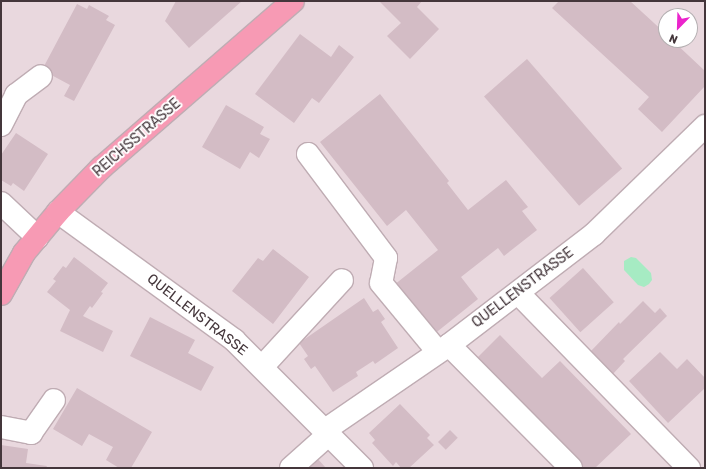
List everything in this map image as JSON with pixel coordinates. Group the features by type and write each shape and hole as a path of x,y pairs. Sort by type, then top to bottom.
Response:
{"main road":[{"name":"REICHSSTRASSE","path":"1,294 24,252 58,212 101,168 293,1"}],"street":[{"path":"1,125 16,95 41,76"},
{"name":"QUELLENSTRASSE","path":"327,432 444,348 594,234 705,126"},
{"path":"308,154 386,258 381,283 444,348 571,468"},
{"path":"1,203 37,237"},
{"name":"QUELLENSTRASSE","path":"58,212 234,340 362,468"},
{"path":"262,367 342,280"},
{"path":"518,293 689,468"},
{"path":"1,427 31,433 54,400"},
{"path":"291,468 327,432"}],"shaded area":[{"path":"1,1 705,1 705,468 1,468"},
{"path":"631,257 636,258 651,273 652,280 644,287 638,285 624,270 624,261"}],"building":[{"path":"176,1 242,1 189,48 165,21"},
{"path":"379,1 422,1 417,7 439,29 410,59 387,36 401,23"},
{"path":"559,1 630,1 658,27 658,48 681,48 705,71 705,86 662,132 638,109 649,97 552,8"},
{"path":"77,4 87,9 89,5 109,16 106,20 115,25 74,101 64,96 70,85 42,70"},
{"path":"300,34 331,57 339,45 354,57 319,103 312,98 294,123 255,94"},
{"path":"527,59 622,168 579,206 484,96"},
{"path":"380,94 449,181 447,183 468,210 506,180 528,207 522,211 537,230 504,256 498,248 461,277 478,299 433,335 394,285 438,250 406,210 387,226 320,142"},
{"path":"226,105 264,127 260,134 270,139 259,158 250,152 240,169 202,147"},
{"path":"16,133 48,154 24,191 13,183 11,186 1,180 1,155"},
{"path":"273,249 309,277 273,324 232,291 258,258 263,261"},
{"path":"74,257 108,283 92,308 90,306 83,316 113,331 103,352 60,331 70,310 47,292 56,281 53,279 63,266 66,268"},
{"path":"583,268 614,302 580,332 550,298"},
{"path":"364,298 373,312 378,309 385,319 381,322 398,348 375,364 373,361 356,372 358,376 333,392 315,366 311,369 304,359 308,356 299,343"},
{"path":"643,301 655,313 660,308 667,316 623,359 625,361 612,375 590,352 619,322 620,324"},
{"path":"150,317 195,340 188,353 214,367 201,391 130,356"},
{"path":"500,335 542,378 560,361 631,434 595,468 580,468 477,358"},
{"path":"660,352 677,369 687,359 705,378 705,388 668,423 629,381"},
{"path":"77,388 152,432 131,468 119,468 106,460 113,447 89,434 82,446 53,429"},
{"path":"400,404 430,435 427,438 434,445 409,468 401,468 396,462 393,466 372,443 375,440 369,433"},
{"path":"450,430 458,438 446,450 438,442"},
{"path":"1,445 28,449 26,463 47,466 46,468 1,468"},
{"path":"316,457 326,468 303,468"}]}
